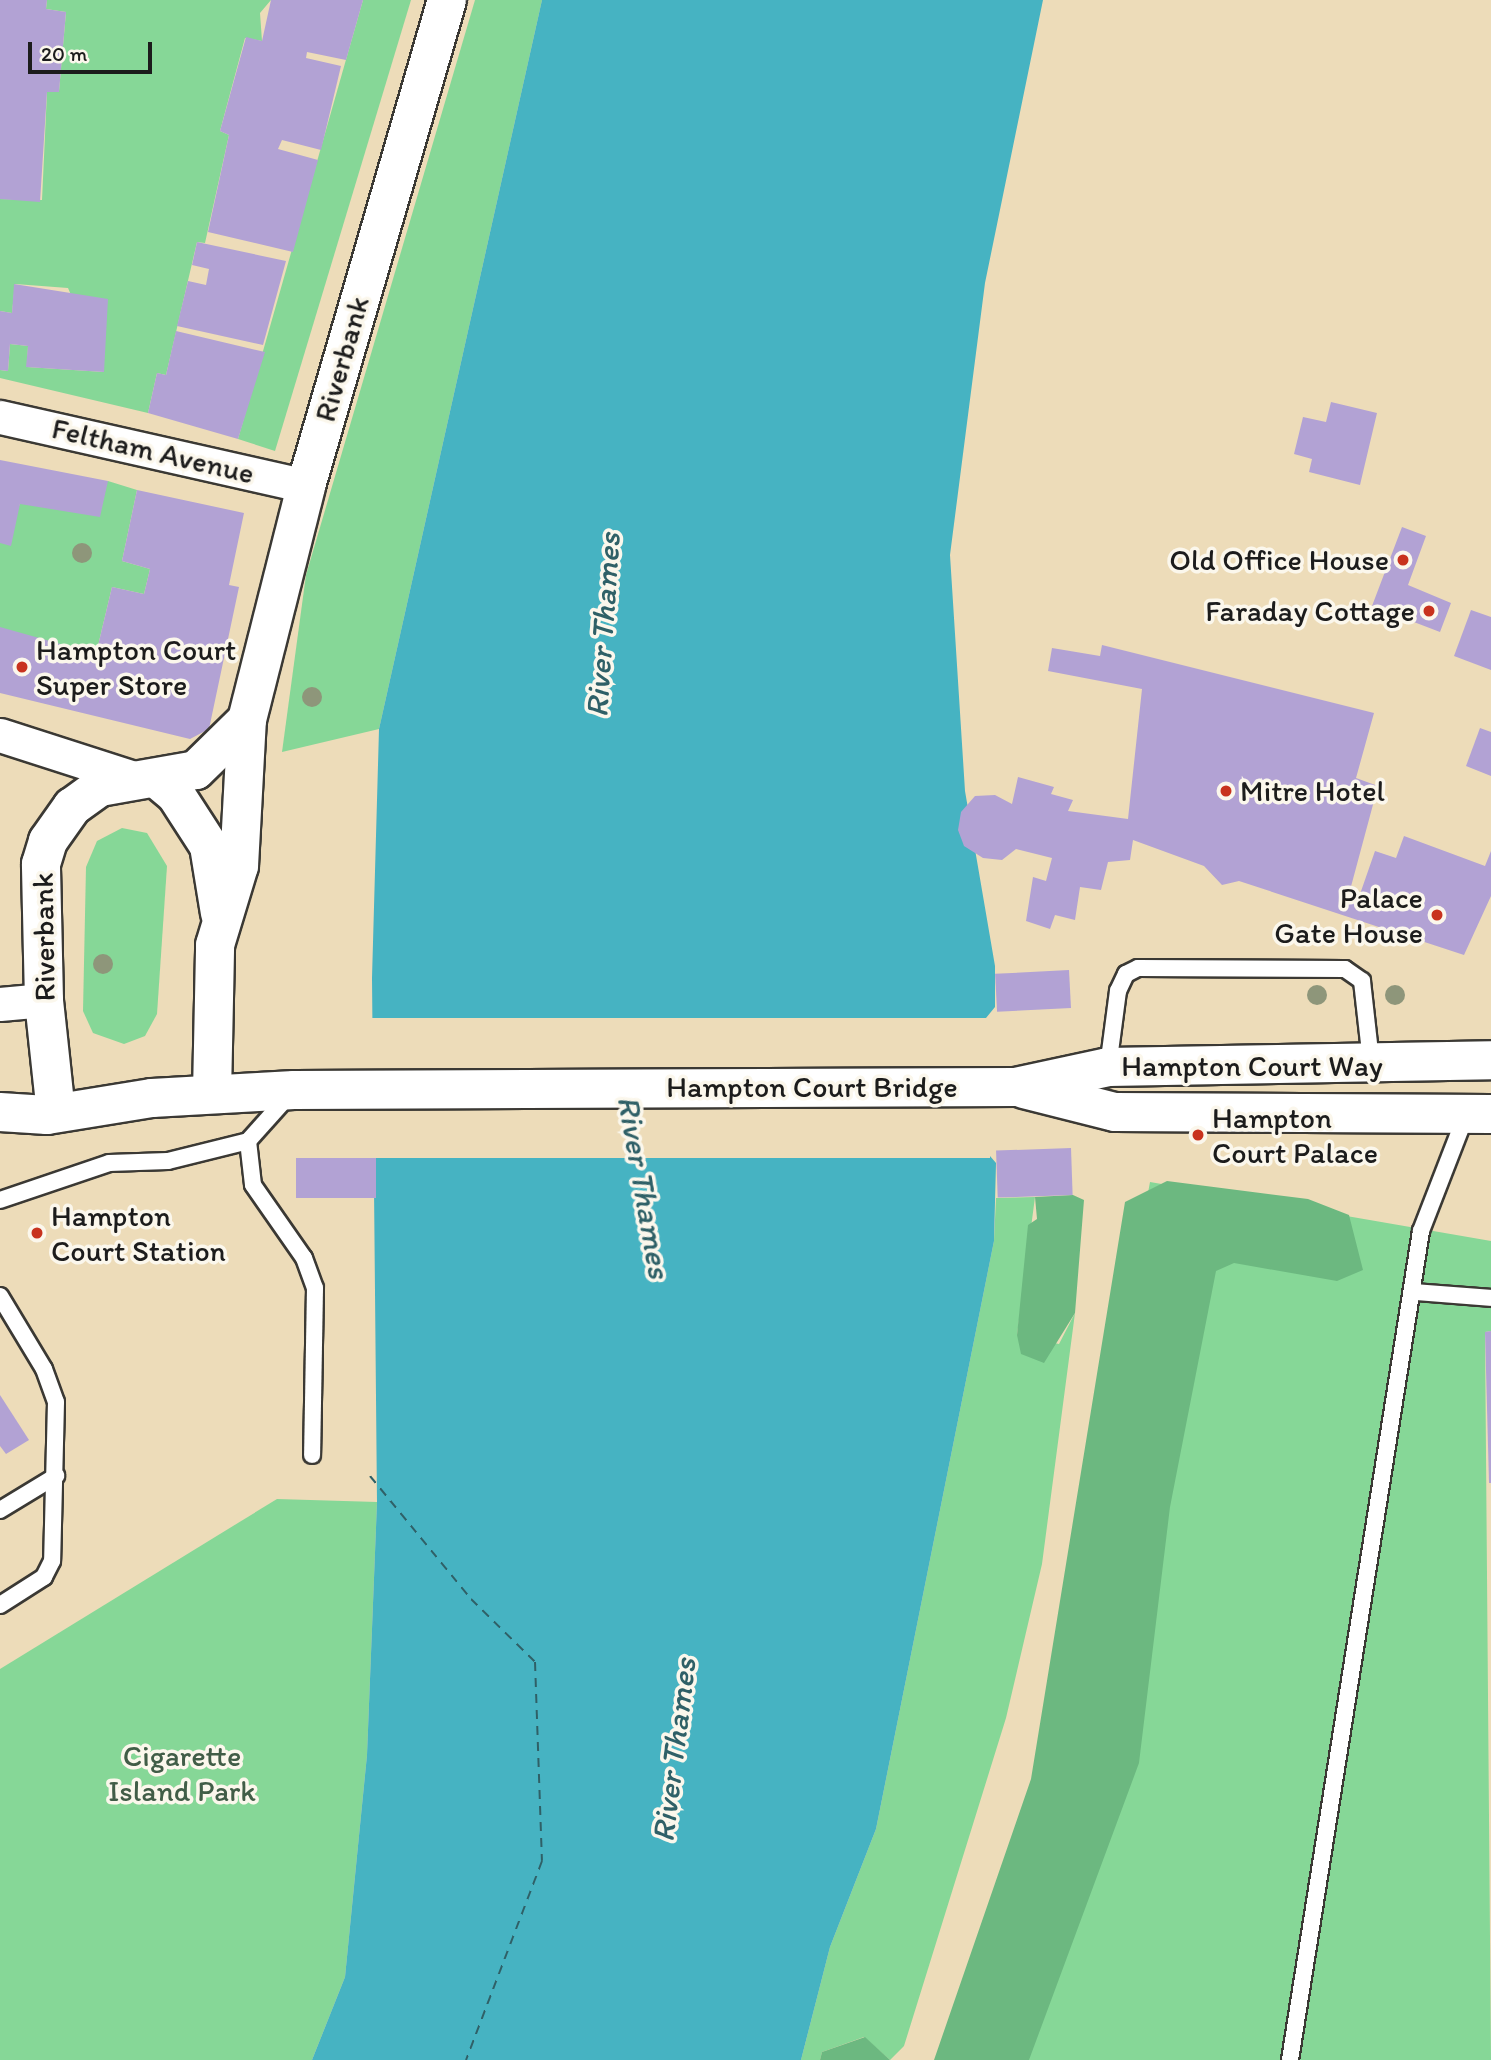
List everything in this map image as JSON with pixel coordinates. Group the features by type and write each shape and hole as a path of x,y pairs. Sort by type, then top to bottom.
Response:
{"main road":[{"name":"Riverbank","path":"212,1094 208,1050 221,919 239,866 247,720 306,486 447,0"},
{"name":"Riverbank","path":"51,1114 44,1000 41,864 48,841 72,807 144,778 211,762 247,720"},
{"path":"144,778 176,795 209,846 221,919"},
{"name":"Hampton Court Way","path":"1004,1087 1108,1067 1372,1065 1491,1060"},
{"name":"Hampton Court Bridge","path":"51,1114 212,1094 299,1089 1004,1087"},
{"name":"Hampton Court Way","path":"1004,1087 1115,1112 1479,1114"},
{"path":"0,1112 51,1114"},
{"path":"0,1139 51,1114"}],"street":[{"name":"Feltham Avenue","path":"0,417 306,486"},
{"path":"0,735 144,778"},
{"path":"0,1004 44,1000"}],"lane":[{"path":"1108,1067 1126,974 1138,968 1345,969 1362,982 1372,1065"},
{"path":"0,1200 109,1163 168,1161 248,1141 299,1089"},
{"path":"1290,2060 1415,1292 1421,1231 1479,1114"},
{"path":"248,1141 253,1185 304,1258 315,1288 312,1455"},
{"path":"1415,1292 1491,1298"},
{"path":"0,1296 44,1369 56,1402 52,1561 44,1577 0,1605"},
{"path":"0,1510 56,1476"}],"green space":[{"path":"47,0 271,0 260,13 262,41 245,38 220,131 229,135 205,243 197,242 166,375 157,373 148,413 0,378 0,370 8,371 10,344 28,346 27,367 104,372 68,288 15,284 12,313 0,311 0,199 42,200 47,92 59,91 66,12 46,9"},
{"path":"363,0 411,0 275,451 238,439"},
{"path":"475,0 542,0 379,729 282,752 306,575"},
{"path":"108,481 137,490 122,561 150,569 144,594 112,587 96,654 0,629 0,543 20,504"},
{"path":"122,828 147,833 167,866 157,1014 145,1036 124,1044 93,1033 83,1011 86,867 97,841"},
{"path":"1167,1181 1308,1199 1349,1215 1363,1270 1337,1281 1234,1263 1216,1271 1170,1507 1139,1763 1029,2060 934,2060 1031,1779 1125,1202"},
{"path":"1150,1182 1491,1241 1491,1331 1485,1332 1491,2060 959,2060 1024,1860"},
{"path":"1073,1195 1084,1200 1075,1313 1044,1363 1021,1354 1017,1335 1028,1225 1037,1219 1035,1197"},
{"path":"1035,1197 1017,1335 1059,1344 1075,1313 1042,1564 1006,1718 904,2046 890,2060 864,2037 822,2052 820,2060 801,2060 830,1947 876,1829 994,1241 996,1198"},
{"name":"Cigarette Island Park","path":"277,1499 377,1502 367,1755 345,1977 312,2060 0,2060 0,1669"},
{"path":"865,2037 890,2060 820,2060 822,2052"}],"water":[{"name":"River Thames","path":"542,0 1043,0 985,283 950,555 965,791 995,966 995,1007 986,1018 984,1149 996,1163 994,1241 876,1829 830,1947 801,2060 312,2060 345,1977 367,1755 377,1502 372,978 379,729"}],"pier":[{"path":"369,1018 990,1018 990,1158 369,1158"}],"building":[{"path":"0,0 47,0 46,9 66,12 59,92 47,92 40,202 0,199"},
{"path":"271,0 363,0 346,60 307,52 306,58 341,66 321,150 282,140 278,149 318,160 293,252 208,232 229,135 220,131 246,37 262,41"},
{"path":"197,242 286,261 263,345 177,326 188,281 206,285 209,269 192,265"},
{"path":"14,284 108,299 104,372 26,367 28,346 10,344 8,371 0,370 0,311 12,313"},
{"path":"176,331 265,352 238,439 148,413 157,373 166,375"},
{"path":"1331,402 1377,413 1360,485 1309,472 1312,459 1294,454 1303,417 1326,422"},
{"path":"0,460 108,481 100,517 20,504 11,546 0,543"},
{"path":"137,490 244,513 229,585 239,587 209,729 190,739 0,693 0,627 96,654 112,587 144,594 150,569 122,561"},
{"name":"Old Office House","path":"1402,527 1426,536 1408,585 1451,603 1440,632 1372,606"},
{"path":"1471,610 1491,617 1491,670 1454,656"},
{"name":"Mitre Hotel","path":"1102,645 1374,713 1356,778 1378,786 1349,894 1359,897 1375,851 1396,858 1404,836 1485,866 1491,851 1491,896 1464,955 1239,881 1222,885 1204,866 1133,840 1130,860 1108,862 1101,890 1080,887 1075,920 1055,915 1050,929 1026,921 1033,877 1046,881 1052,858 1016,849 1002,860 983,858 964,846 958,830 961,812 975,796 995,795 1012,804 1018,777 1054,787 1051,794 1073,800 1068,811 1128,819 1142,689 1048,671 1052,648 1100,656"},
{"path":"1480,728 1491,732 1491,776 1466,766"},
{"path":"1069,970 1071,1008 997,1012 995,974"},
{"path":"1071,1148 1073,1195 998,1198 996,1151"},
{"path":"296,1158 376,1158 376,1198 296,1198"},
{"path":"1491,1331 1491,1483 1489,1483 1485,1332"},
{"path":"0,1395 29,1440 6,1454 0,1446"}],"ferry route":[{"path":"370,1476 471,1599 535,1662 542,1861 466,2060"}],"place":[{"name":"Old Office House","path":"1403,560"},
{"name":"Faraday Cottage","path":"1429,611"},
{"name":"Hampton Court Super Store","path":"22,667"},
{"name":"Mitre Hotel","path":"1226,791"},
{"name":"Palace Gate House","path":"1437,915"},
{"name":"Hampton Court Palace","path":"1198,1135"},
{"name":"Hampton Court Station","path":"37,1233"}]}
